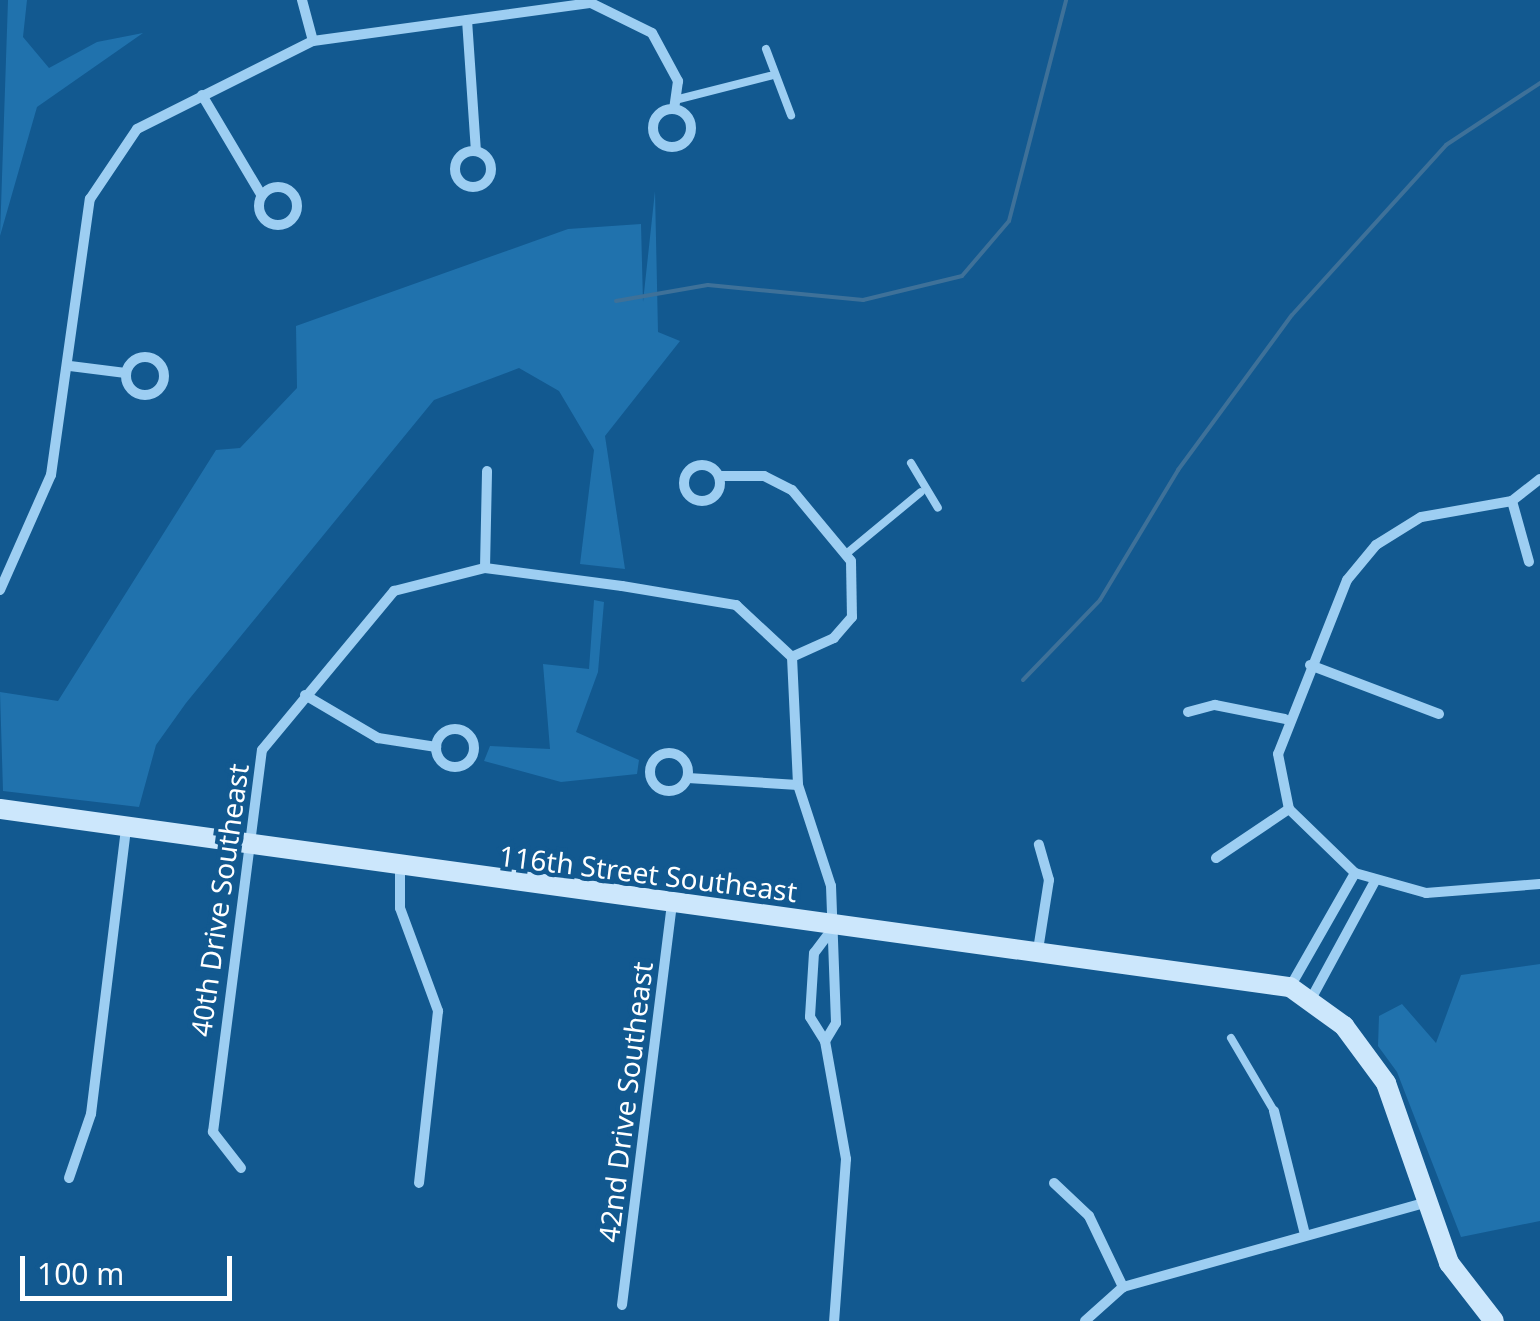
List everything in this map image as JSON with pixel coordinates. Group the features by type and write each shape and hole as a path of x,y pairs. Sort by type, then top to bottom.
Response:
{"street":[{"path":"302,0 313,41"},
{"path":"0,590 52,475 90,199 137,130 313,41 591,2 652,33 678,81 675,105"},
{"path":"467,20 476,151"},
{"path":"202,95 262,196"},
{"path":"70,366 126,374"},
{"path":"487,470 485,568 736,605 792,657 798,785 831,886 827,930 814,953 810,1017 826,1041 846,1159 834,1321"},
{"path":"720,476 764,476 792,490 846,554 858,594 852,617 834,638 792,657"},
{"path":"1540,479 1512,501 1421,517 1376,545 1347,580 1285,719 1278,754 1289,809 1355,873 1374,881 1478,895 1540,884"},
{"path":"1512,501 1529,562"},
{"name":"40th Drive Southeast","path":"242,1168 213,1132 244,842 262,750 394,592 485,568"},
{"path":"1310,666 1439,714"},
{"path":"305,695 378,738 436,746"},
{"path":"1188,712 1215,705 1285,719"},
{"path":"688,778 798,785"},
{"name":"116th Street Southeast","path":"0,809 827,930 1038,950 1290,987"},
{"path":"1216,858 1289,809"},
{"path":"69,1178 91,1114 126,826"},
{"path":"1038,950 1049,880 1039,844"},
{"path":"400,868 400,908 438,1011 418,1184"},
{"path":"1355,873 1290,987 1311,999 1386,1084 1424,1203 1449,1263 1494,1321"},
{"path":"1311,999 1374,881"},
{"name":"42nd Drive Southeast","path":"622,1304 672,906"},
{"path":"826,1041 836,1023 836,956 827,930"},
{"path":"1274,1111 1306,1234"},
{"path":"1054,1183 1089,1216 1123,1287"},
{"path":"1084,1321 1123,1287 1424,1203"}],"lane":[{"path":"766,49 770,76 791,115"},
{"path":"675,105 770,76"},
{"path":"911,463 921,492 938,508"},
{"path":"846,554 921,492"},
{"path":"1231,1038 1274,1111"}],"shaded area":[{"path":"8,0 27,0 23,37 49,68 97,42 143,33 37,107 0,236"},
{"path":"655,191 658,332 680,341 605,436 625,569 580,564 594,450 559,391 519,368 434,400 186,703 156,745 139,807 3,791 0,692 58,701 216,450 240,448 297,388 296,326 568,229 641,224 643,302"},
{"path":"594,600 604,602 598,672 576,732 639,760 637,774 561,782 484,761 490,746 550,749 543,664 589,669"},
{"path":"1540,964 1540,1221 1461,1237 1397,1072 1378,1046 1379,1016 1402,1004 1436,1043 1461,975"}],"waterway":[{"path":"616,301 708,285 863,300 962,276 1009,221 1066,0"},
{"path":"1023,680 1100,600 1178,470 1292,315 1446,145 1540,83"}]}
